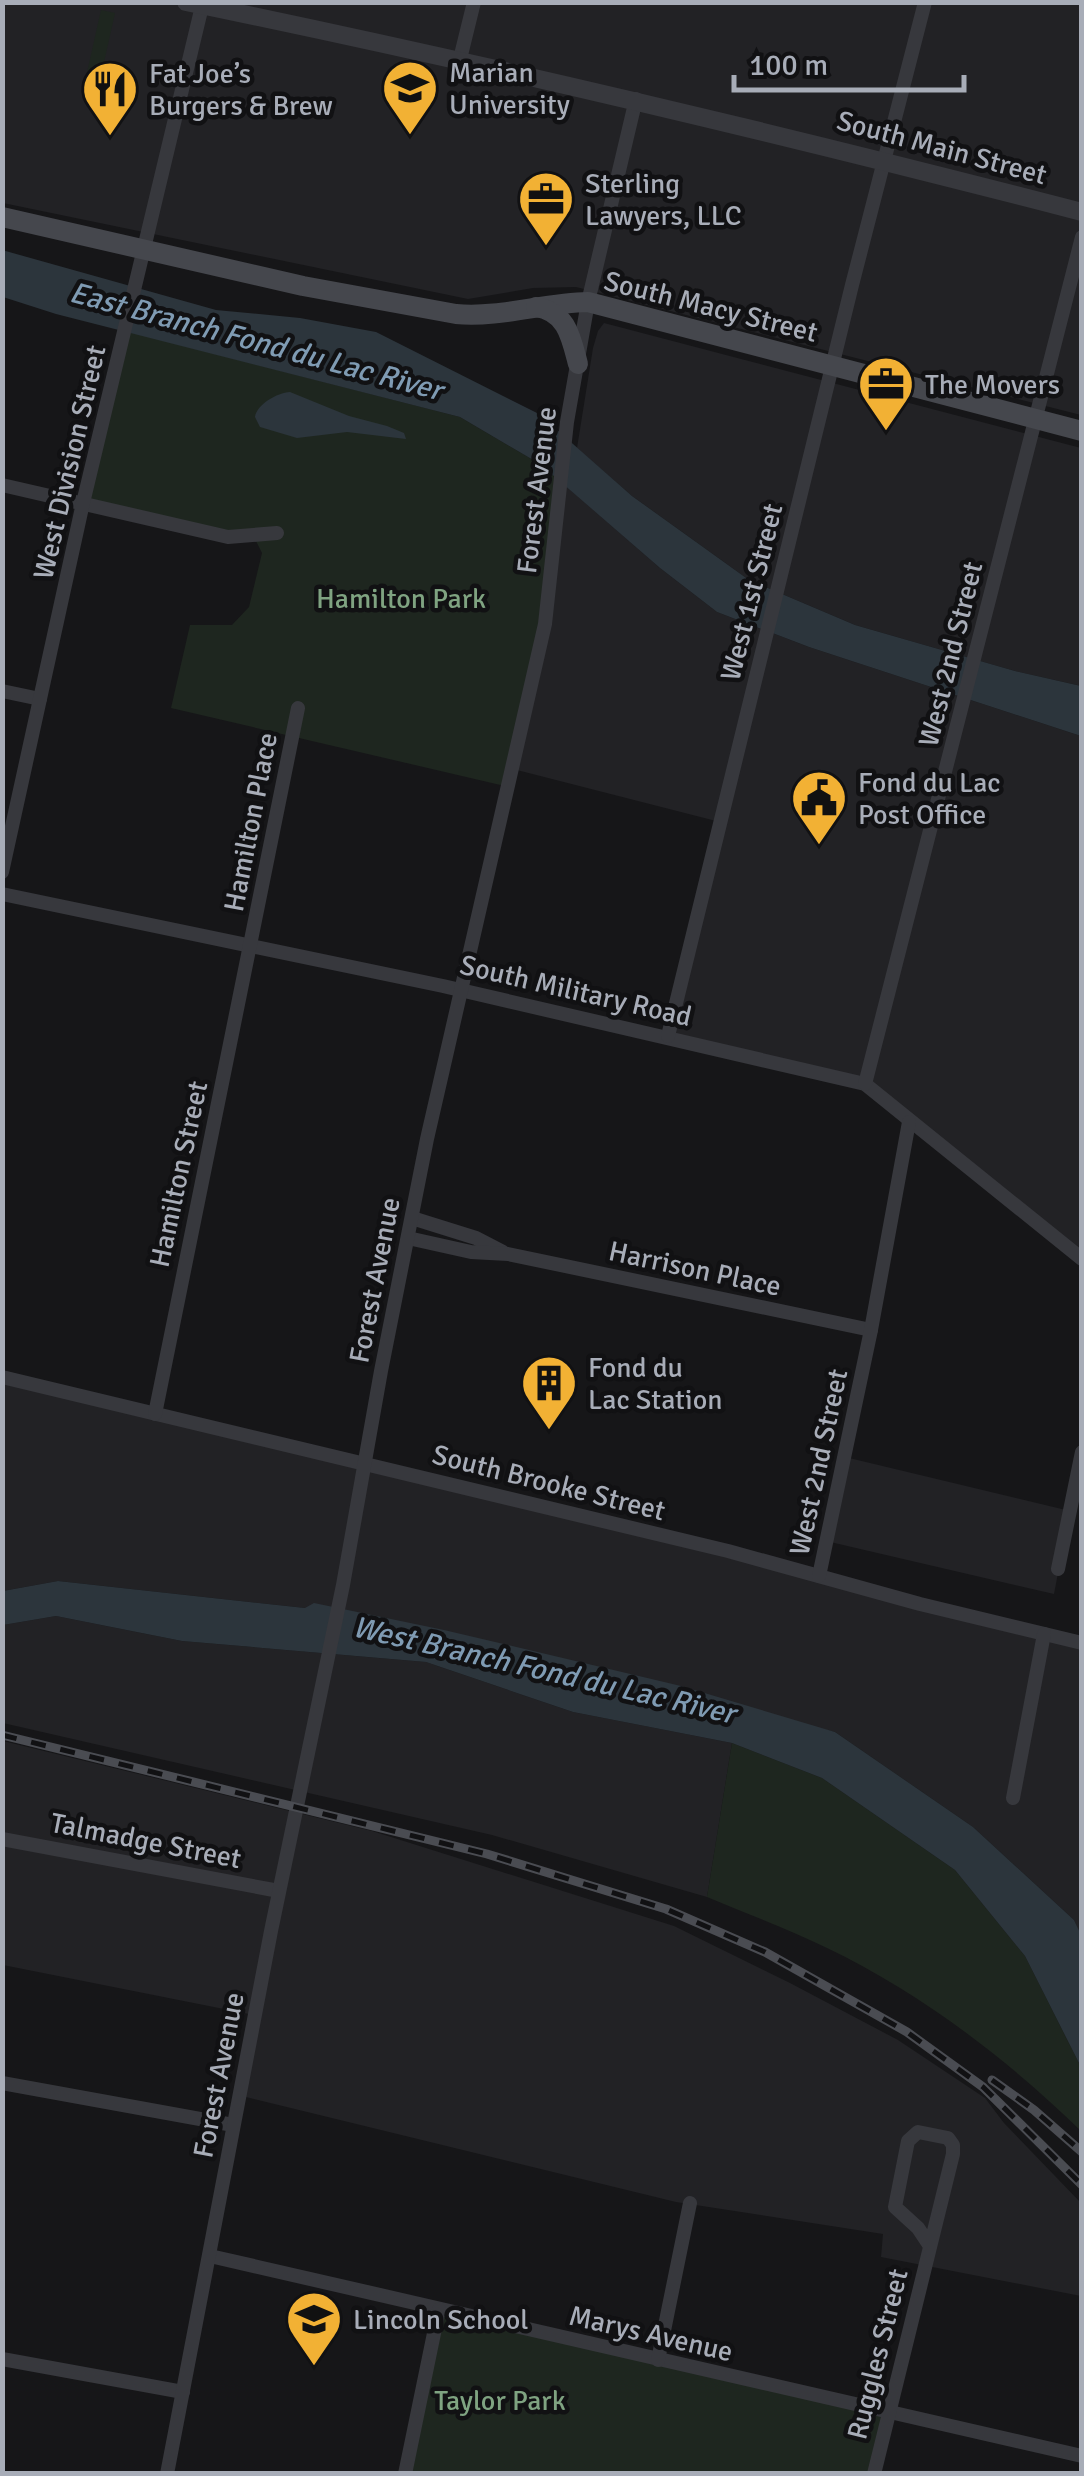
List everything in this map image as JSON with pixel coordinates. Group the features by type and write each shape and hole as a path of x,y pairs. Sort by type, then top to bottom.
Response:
{"main road":[{"name":"South Macy Street","path":"2,217 303,286 456,314 497,315 534,306 588,302 1082,430"},
{"path":"534,306 552,310 562,320 578,364"}],"street":[{"path":"460,60 474,2"},
{"name":"West 1st Street","path":"668,1036 925,2"},
{"name":"South Main Street","path":"197,4 636,100 1082,212"},
{"name":"West Division Street","path":"2,872 83,503 146,248 197,4"},
{"name":"Forest Avenue","path":"167,2474 412,1218 545,624 566,431 588,302 636,100"},
{"name":"West 2nd Street","path":"866,1084 1082,237"},
{"path":"2,485 228,536 277,534"},
{"path":"2,691 40,699"},
{"name":"Hamilton Place","path":"251,945 298,708"},
{"name":"South Military Road","path":"2,894 460,990 866,1084 1082,1259"},
{"name":"Hamilton Street","path":"155,1414 251,945"},
{"name":"West 2nd Street","path":"818,1576 871,1330 909,1122"},
{"name":"Harrison Place","path":"412,1218 476,1238 508,1254"},
{"name":"Harrison Place","path":"408,1238 471,1252 508,1254 871,1330"},
{"name":"South Brooke Street","path":"2,1377 366,1463 1082,1643"},
{"path":"1058,1569 1082,1452"},
{"path":"1014,1798 1044,1634"},
{"name":"Talmadge Street","path":"2,1838 279,1891"},
{"path":"2,2083 233,2125"},
{"name":"Ruggles Street","path":"874,2474 886,2414 930,2246 953,2145 948,2138 918,2132 908,2142 895,2207 918,2228 930,2246"},
{"path":"658,2360 690,2203"},
{"name":"Marys Avenue","path":"210,2256 1082,2456"},
{"path":"405,2474 439,2309"},
{"path":"2,2358 183,2392"}],"shaded area":[{"path":"2,3 1081,3 1081,415 576,287 533,288 468,299 3,203"},
{"path":"604,323 1081,448 1081,686 855,625 749,580 632,496 577,448 593,348"},
{"path":"560,481 717,612 809,647 1081,736 1081,1259 865,1084 668,1036 720,822 513,769"},
{"path":"3,1377 1081,1643 1081,1937 1074,1920 973,1827 835,1732 305,1608 58,1581 3,1591"},
{"path":"845,1457 1070,1511 1054,1594 826,1541"},
{"path":"56,1616 182,1641 426,1662 573,1712 732,1743 707,1897 492,1835 3,1723 3,1625"},
{"path":"3,1741 372,1831 674,1926 790,1983 898,2040 985,2098 1081,2203 1081,2296 881,2257 883,2234 676,2202 238,2095 254,2015 3,1965"}],"green space":[{"path":"101,10 115,13 98,89 84,86"},
{"name":"Hamilton Park","path":"126,331 460,417 540,464 560,481 549,598 509,787 171,708 190,625 232,625 249,607 262,553 253,535 83,503"},
{"path":"732,1743 822,1778 955,1870 1025,1956 1081,2067 1081,2131 993,2053 896,1985 812,1941 707,1897"},
{"name":"Taylor Park","path":"439,2309 886,2413 874,2473 405,2474"}],"water":[{"name":"East Branch Fond du Lac River","path":"2,250 216,310 300,318 376,332 539,414 632,496 749,580 855,625 1081,686 1081,736 809,647 717,612 540,464 460,417 3,297"},
{"path":"290,392 349,416 387,426 404,433 406,439 347,432 297,438 260,427 255,417 259,408"},
{"name":"West Branch Fond du Lac River","path":"58,1581 305,1608 314,1603 681,1686 835,1732 973,1827 1074,1920 1082,1937 1081,2067 1025,1956 955,1870 822,1778 732,1743 573,1712 426,1662 182,1641 56,1616 3,1625 3,1591"}],"railway":[{"path":"2,1735 487,1854 666,1909 765,1952 907,2032 983,2087 1082,2185"},
{"path":"992,2080 1082,2152"}],"place":[{"name":"Marian University","path":"410,137"},
{"name":"Fat Joe’s Burgers & Brew","path":"110,138"},
{"name":"Sterling Lawyers, LLC","path":"546,248"},
{"name":"The Movers","path":"886,433"},
{"name":"Fond du Lac Post Office","path":"819,847"},
{"name":"Fond du Lac Station","path":"549,1432"},
{"name":"Lincoln School","path":"314,2368"}]}
